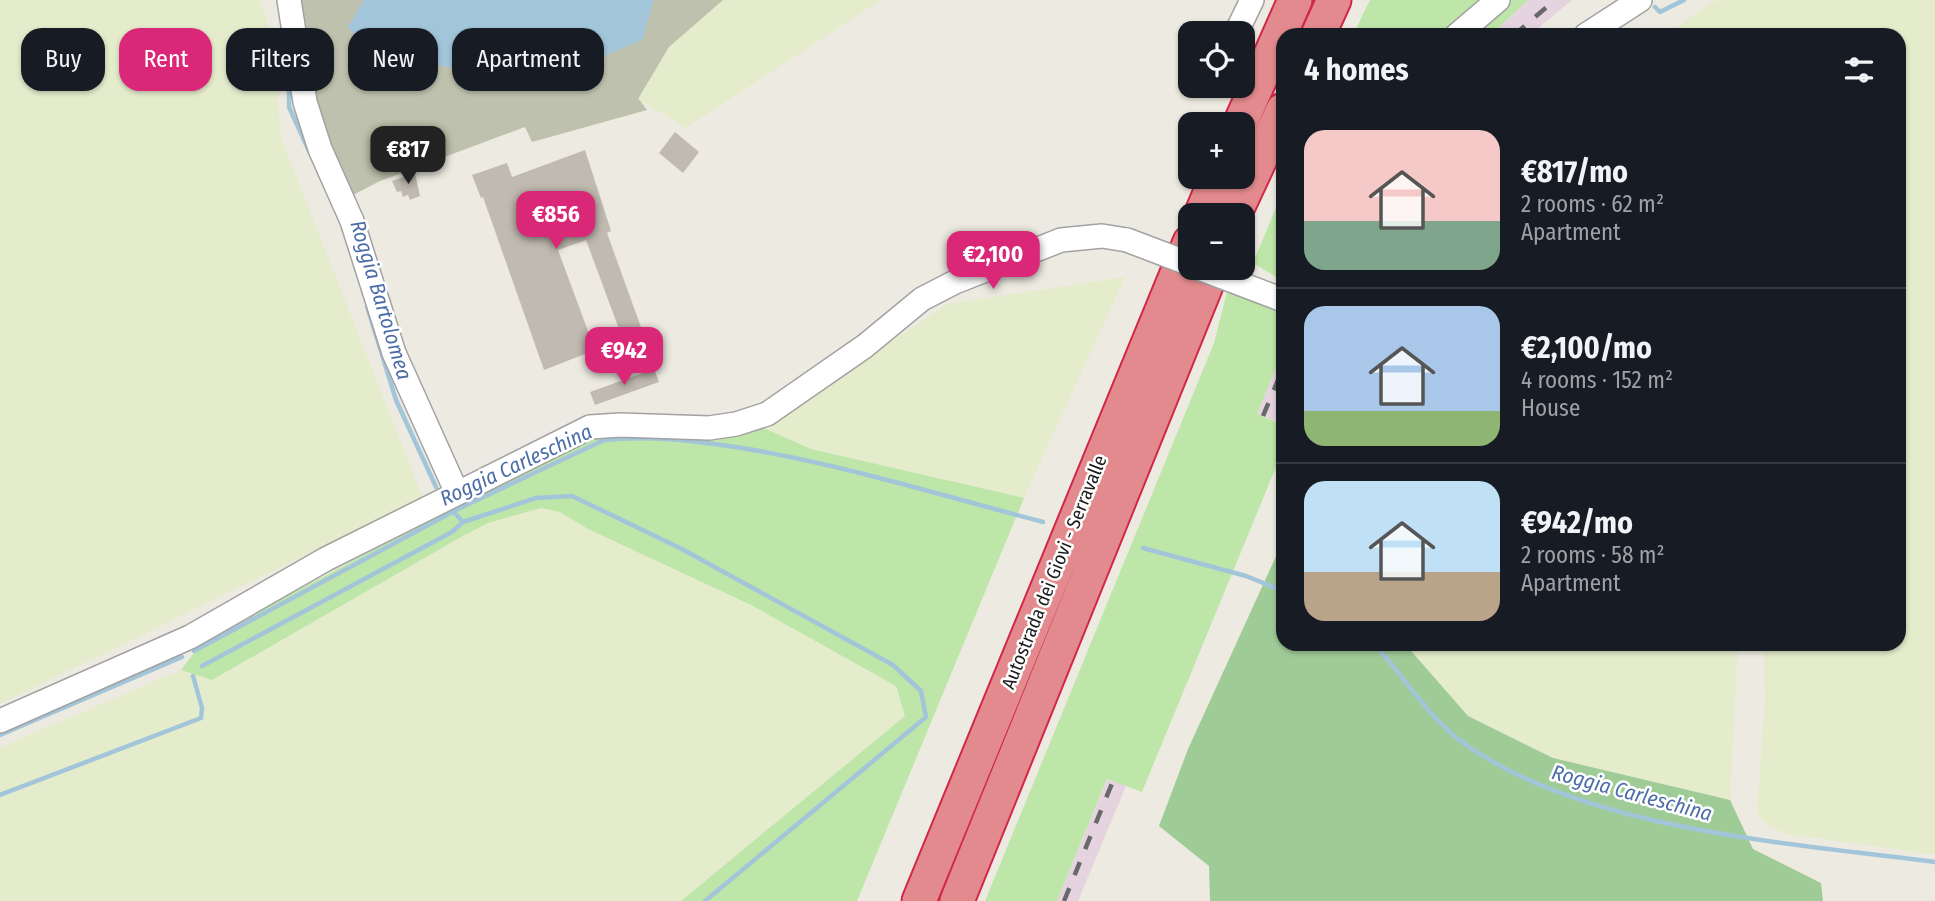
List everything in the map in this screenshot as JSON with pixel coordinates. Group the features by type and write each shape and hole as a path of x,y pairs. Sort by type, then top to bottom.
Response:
{"highway":[{"path":"1283,28 1295,0"},
{"path":"1321,28 1334,0"},
{"path":"1245,112 1276,43"},
{"path":"1240,203 1276,125"},
{"name":"Autostrada dei Giovi - Serravalle","path":"919,901 1178,271"},
{"name":"Autostrada dei Giovi - Serravalle","path":"957,901 1208,280"}],"street":[{"path":"289,0 304,102 316,138 352,220 394,353 457,493"},
{"path":"1242,21 1252,0"},
{"path":"1465,28 1498,0"},
{"path":"1596,28 1640,0"},
{"path":"0,721 190,637 326,559 590,426 709,428 736,424 767,414 864,346 922,299 955,282 1061,240 1102,236 1127,240 1178,259"},
{"path":"1230,280 1276,297"}],"shaded area":[{"path":"0,0 259,0 270,28 226,28 226,91 279,91 280,135 423,498 0,704"},
{"path":"301,0 738,0 639,99 647,110 532,142 525,127 380,181 351,196 317,120 313,91 334,91 334,28 305,28"},
{"path":"723,0 881,0 686,128 638,99 669,47"},
{"path":"1528,0 1572,0 1538,28 1498,28"},
{"path":"1717,0 1935,0 1935,855 1788,834 1767,826 1757,811 1765,699 1763,651 1906,651 1906,28 1676,28"},
{"path":"1125,277 1024,498 811,449 764,428 947,304"},
{"path":"1276,368 1276,422 1257,414"},
{"path":"541,508 560,512 588,529 751,605 896,686 906,716 681,901 0,901 0,747 181,670 212,680 387,574 488,523"},
{"path":"1411,651 1738,651 1730,800 1553,758 1467,716"},
{"path":"1108,778 1126,786 1078,901 1057,901"}],"green space":[{"path":"1370,0 1528,0 1498,28 1356,28"},
{"path":"1276,208 1276,277 1255,264 1255,258"},
{"path":"1227,292 1276,309 1276,368 1257,414 1276,422 1276,467 1142,792 1107,779 1057,901 985,901 1214,343"},
{"path":"764,428 811,449 1024,498 857,901 681,901 905,716 896,686 751,605 588,529 560,512 541,508 488,523 212,680 181,670 203,641 573,443 622,432 709,435"},
{"path":"1276,556 1276,651 1411,651 1468,716 1553,758 1730,800 1753,849 1821,883 1823,901 1210,901 1209,866 1159,826 1188,749"}],"water":[{"path":"364,0 654,0 642,40 604,56 604,28 452,28 452,67 438,65 438,28 348,27"}],"building":[{"path":"675,132 699,152 683,173 659,153"},
{"path":"585,150 611,231 607,233 646,341 626,348 586,240 558,250 595,350 544,370 483,197 481,198 472,175 507,163 512,177"},
{"path":"415,173 420,196 410,200 408,195 403,197 401,191 397,192 392,181"},
{"path":"654,369 659,382 595,405 590,392"}],"waterway":[{"path":"1655,7 1660,12 1684,0"},
{"name":"Roggia Bartolomea","path":"289,91 289,107 309,151"},
{"name":"Roggia Bartolomea","path":"367,306 396,400 436,487"},
{"name":"Roggia Carleschina","path":"194,651 458,509 604,440 673,440 725,445 780,455 1043,522"},
{"path":"463,522 536,498 572,496 680,548 893,665 921,691 926,717 705,901"},
{"path":"202,666 452,532 463,522 453,511"},
{"name":"Roggia Carleschina","path":"1143,548 1246,576 1276,588"},
{"name":"Roggia Carleschina","path":"1380,651 1426,708 1462,742 1511,772 1566,795 1626,814 1689,828 1817,848 1935,862"},
{"name":"Roggia Carleschina","path":"0,735 182,657"},
{"path":"0,795 201,718 202,708 193,676"}],"railway":[{"path":"1522,28 1555,0"},
{"path":"1263,416 1276,385"},
{"path":"1064,901 1113,781"}]}
